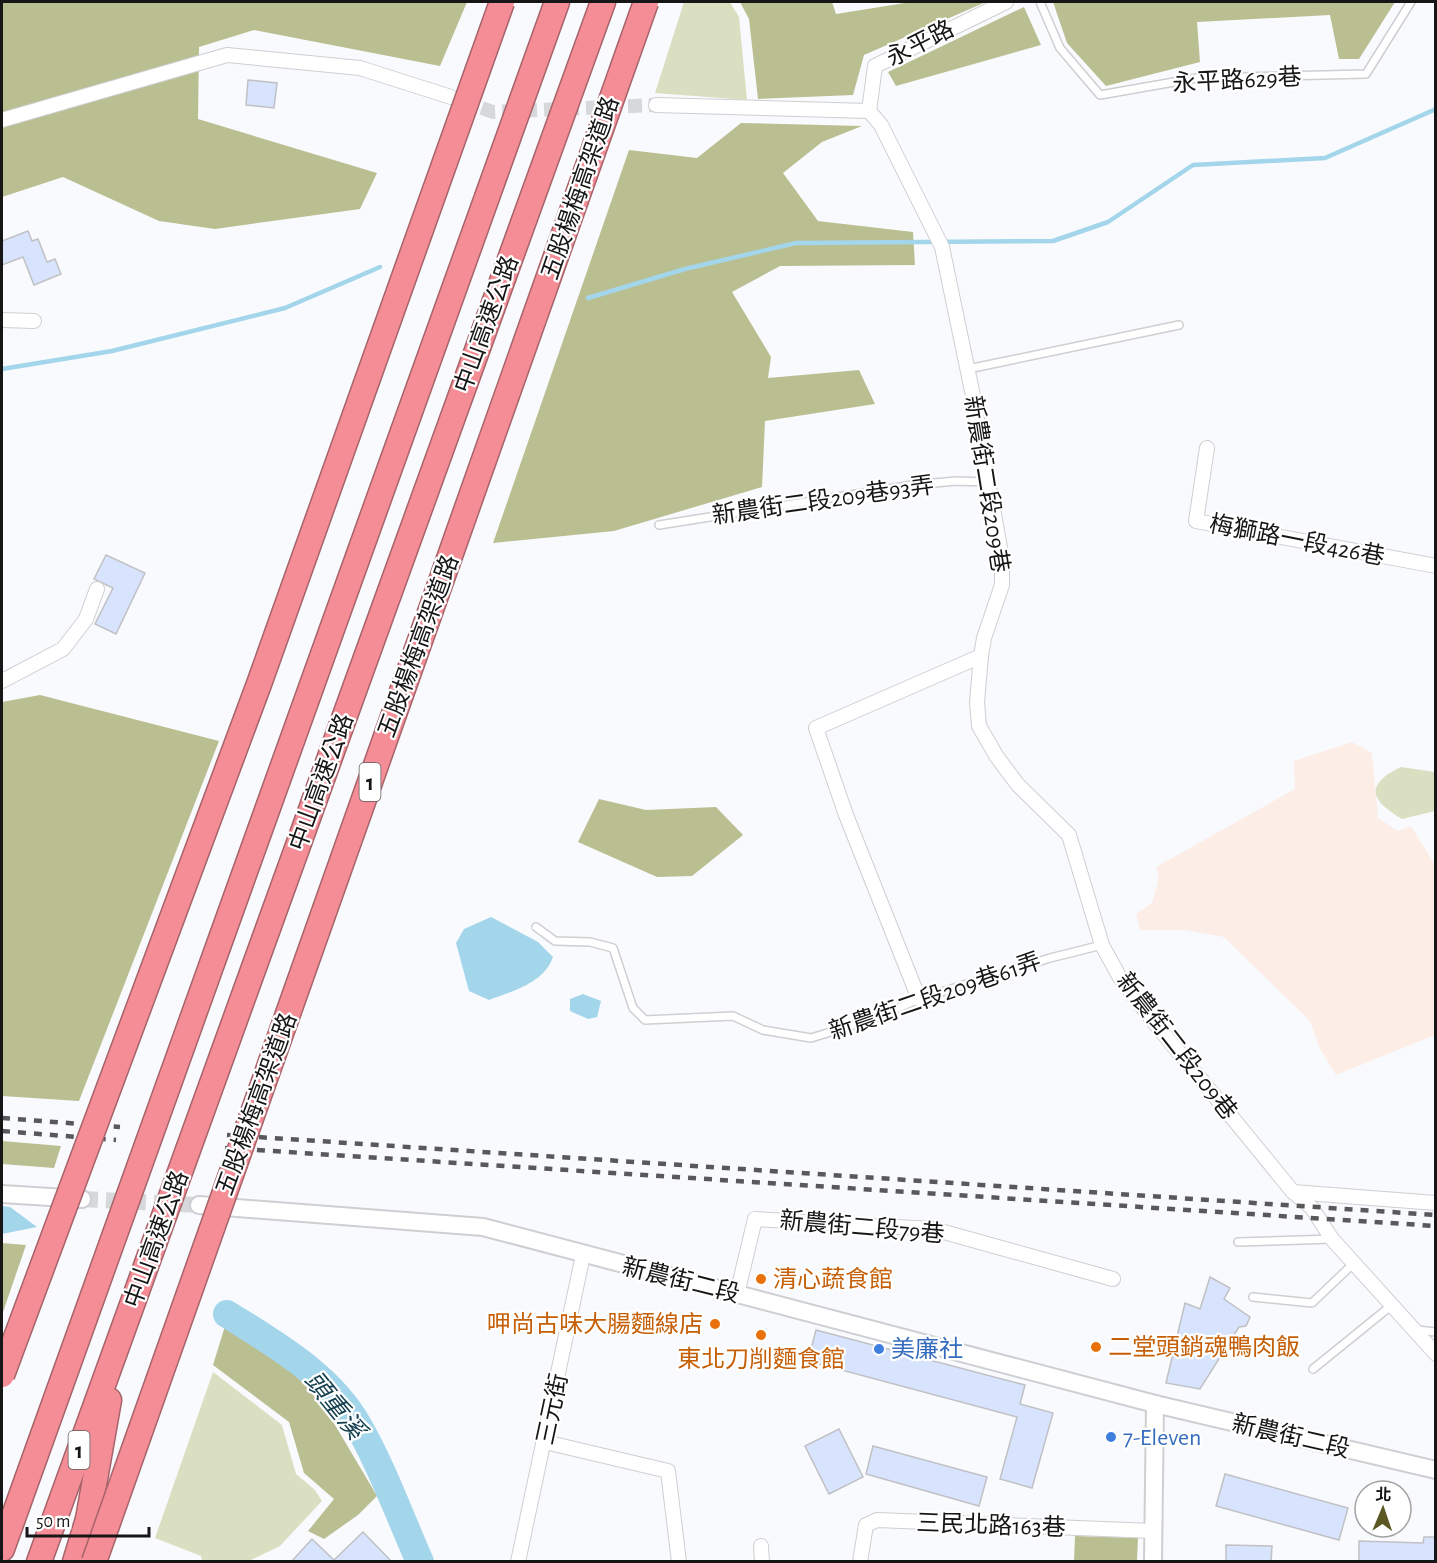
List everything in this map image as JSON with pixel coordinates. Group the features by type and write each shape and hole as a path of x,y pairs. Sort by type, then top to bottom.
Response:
{"highway":[{"path":"2,1375 259,684 502,2"},
{"name":"中山高速公路","path":"2,1549 48,1413 557,2"},
{"name":"中山高速公路","path":"39,1562 603,2"},
{"name":"五股楊梅高架道路","path":"94,1562 646,2"},
{"path":"75,1562 88,1519 120,1339"},
{"path":"2,1510 48,1413"}],"street":[{"name":"永平路","path":"869,111 875,66 1006,2"},
{"path":"2,120 227,55 360,68 451,97"},
{"path":"657,105 869,111"},
{"name":"新農街二段209巷","path":"869,111 881,124 942,247 968,369 1002,559 1002,585 984,638 981,656 977,702 979,726 997,757 1018,785 1069,835 1102,945 1119,976 1293,1192 1312,1208 1332,1239 1436,1354"},
{"path":"2,320 34,321"},
{"name":"梅獅路一段426巷","path":"1207,448 1196,521 1436,566"},
{"path":"2,681 63,649 86,619 97,590"},
{"path":"919,999 846,816 816,728 981,656"},
{"path":"1293,1192 1436,1203"},
{"path":"2,1194 81,1199"},
{"name":"新農街二段","path":"199,1205 483,1227 1155,1404 1436,1470"},
{"name":"新農街二段79巷","path":"737,1294 755,1219 933,1229 1113,1280"},
{"name":"三元街","path":"518,1562 583,1255"},
{"path":"1154,1562 1155,1404"},
{"path":"545,1442 668,1471 679,1562"},
{"name":"三民北路163巷","path":"861,1562 866,1525 877,1520 1153,1531"},
{"path":"761,1546 762,1562"}],"lane":[{"name":"永平路629巷","path":"1040,2 1060,48 1100,95 1197,78 1366,74 1411,2"},
{"path":"968,369 1179,325"},
{"name":"新農街二段209巷93弄","path":"659,525 913,485 956,481 987,482"},
{"name":"新農街二段209巷61弄","path":"536,927 555,941 590,942 613,948 628,998 633,1008 645,1020 733,1016 763,1030 811,1038 873,1019 919,999 1050,958 1102,945"},
{"path":"1238,1242 1332,1239"},
{"path":"1253,1297 1312,1303 1354,1263"},
{"path":"1313,1369 1392,1305"},
{"path":"1414,1330 1436,1332"}],"shaded area":[{"path":"1352,742 1372,753 1378,818 1398,831 1411,826 1435,865 1435,1035 1336,1075 1320,1049 1310,1021 1224,937 1184,930 1140,930 1136,914 1152,903 1159,877 1156,867 1295,789 1294,761"}],"green space":[{"path":"2,2 467,2 440,66 254,30 199,47 198,119 377,173 360,209 215,229 159,221 63,177 2,197"},
{"path":"684,2 730,2 739,17 747,100 655,93"},
{"path":"740,2 832,2 836,14 911,2 986,2 864,55 853,95 758,99 749,19"},
{"path":"1053,2 1395,2 1359,59 1339,59 1330,15 1197,22 1200,62 1106,86 1067,43"},
{"path":"1024,7 1041,45 896,86 888,72"},
{"path":"741,123 862,126 822,142 783,173 818,221 913,232 915,265 780,266 732,292 771,357 768,378 859,370 875,404 765,421 762,487 614,531 493,543 629,150 697,158"},
{"path":"40,695 219,741 79,1101 2,1096 2,702"},
{"path":"1401,767 1435,772 1435,811 1402,819 1378,799 1377,786 1381,780"},
{"path":"599,799 646,810 716,807 743,835 692,876 657,877 578,842"},
{"path":"2,1141 61,1146 54,1168 2,1164"},
{"path":"2,1243 26,1245 2,1315"},
{"path":"225,1326 293,1370 328,1413 377,1496 358,1515 324,1539 308,1531 334,1499 304,1473 289,1422 213,1365"},
{"path":"213,1372 282,1425 296,1474 315,1490 322,1501 280,1546 249,1561 202,1561 201,1556 155,1538"},
{"path":"1075,1536 1138,1538 1137,1561 1074,1561"}],"water":[{"path":"491,917 538,942 553,957 549,966 535,980 489,1000 469,991 456,943 464,929"},
{"path":"583,994 601,1001 597,1017 588,1019 570,1011 570,999"},
{"path":"2,1206 10,1207 37,1227 2,1234"}],"building":[{"path":"248,80 277,83 274,108 246,105"},
{"path":"28,231 32,241 38,239 47,262 55,259 61,274 34,285 23,257 2,265 2,241"},
{"path":"106,555 145,573 116,634 95,624 113,588 94,579"},
{"path":"1210,1277 1230,1288 1224,1299 1250,1317 1246,1326 1239,1327 1200,1389 1166,1383 1185,1303 1200,1309"},
{"path":"816,1330 1025,1385 1020,1404 1053,1413 1032,1488 1000,1479 1017,1417 808,1361"},
{"path":"839,1429 863,1477 829,1494 805,1446"},
{"path":"873,1446 987,1477 979,1506 866,1474"},
{"path":"1225,1474 1348,1508 1339,1540 1216,1506"},
{"path":"363,1532 392,1562 291,1562 312,1539 334,1560"},
{"path":"1424,1537 1436,1537 1436,1562 1359,1562 1359,1541 1423,1543"},
{"path":"1226,1545 1272,1546 1271,1562 1226,1562"}],"waterway":[{"path":"588,298 685,269 796,243 1053,241 1108,222 1193,165 1325,158 1436,109"},
{"path":"2,369 112,351 285,308 380,267"},
{"name":"頭重溪","path":"227,1314 282,1349 318,1377 347,1409 376,1459 420,1562"}],"tunnel":[{"path":"462,101 493,112 656,105"},
{"path":"82,1199 199,1205"}],"railway":[{"path":"2,1118 120,1127"},
{"path":"2,1131 116,1140"},
{"path":"227,1135 1436,1215"},
{"path":"225,1148 1436,1226"}],"place":[{"name":"清心蔬食館","path":"761,1279"},
{"name":"呷尚古味大腸麵線店","path":"715,1324"},
{"name":"東北刀削麵食館","path":"761,1335"},
{"name":"二堂頭銷魂鴨肉飯","path":"1096,1347"},
{"name":"美廉社","path":"879,1349"},
{"name":"7-Eleven","path":"1111,1437"}]}
